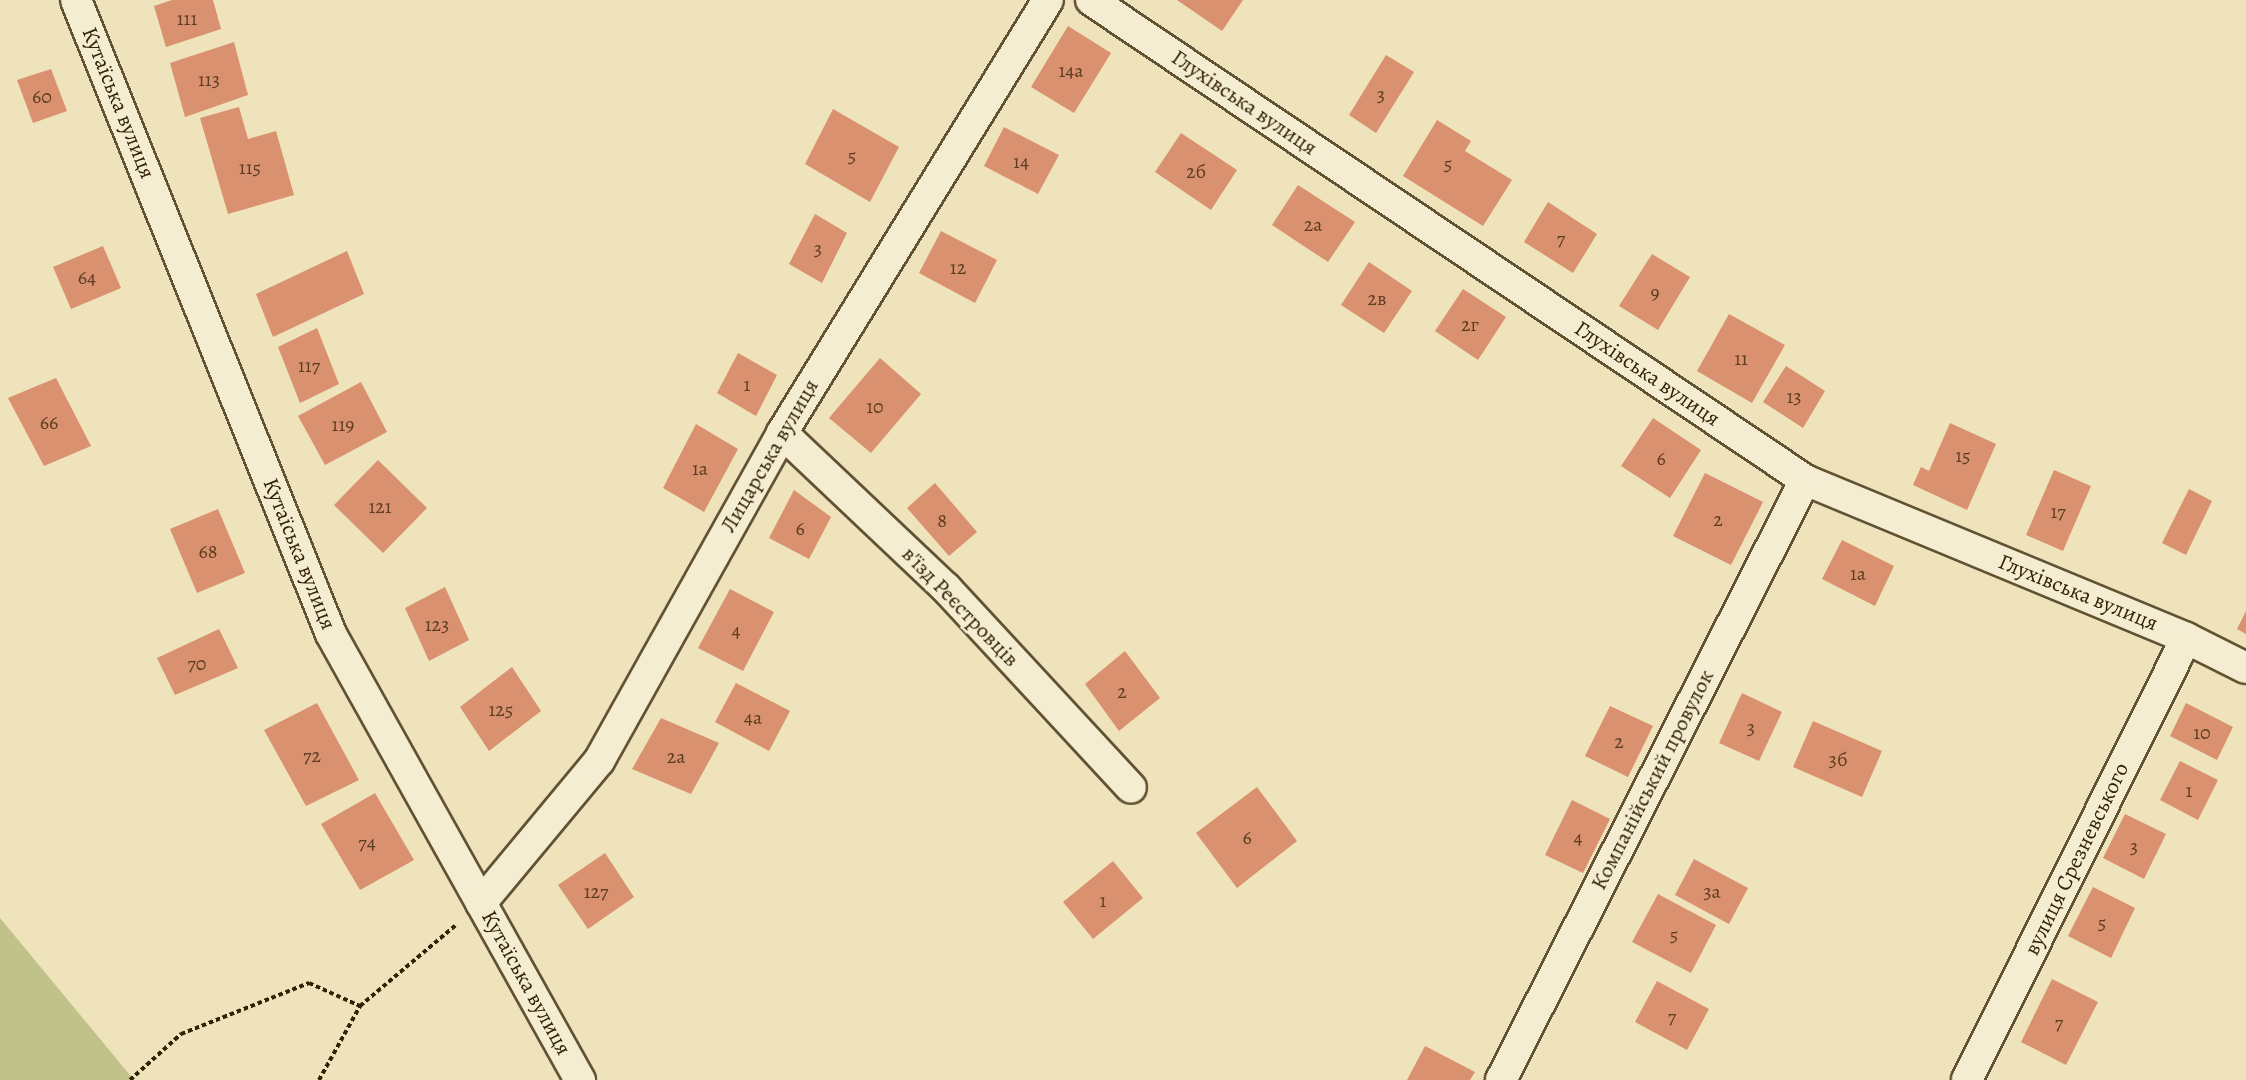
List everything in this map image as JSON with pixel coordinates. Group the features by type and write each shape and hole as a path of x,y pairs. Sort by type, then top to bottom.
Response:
{"street":[{"name":"Кутаїська вулиця","path":"76,0 331,634 580,1080"},
{"name":"Лицарська вулиця","path":"481,903 599,761 782,433 1048,0"},
{"name":"Глухівська вулиця","path":"1091,0 1805,480 2186,638 2246,668"},
{"name":"в'їзд Реєстровців","path":"782,433 946,588 1131,788"},
{"name":"Компанійський провулок","path":"1501,1080 1805,480"},
{"name":"вулиця Срезневського","path":"1967,1080 2186,638"}],"path":[{"path":"319,1080 360,1006 481,903"},
{"path":"130,1080 181,1034 309,983 360,1006"}],"green space":[{"path":"0,918 134,1080 0,1080"}],"building":[{"path":"172,0 213,0 221,29 166,47 154,6"},
{"path":"1177,0 1243,0 1222,31"},
{"path":"1068,26 1111,53 1074,113 1031,87"},
{"path":"234,42 248,95 185,117 170,63"},
{"path":"1386,55 1414,72 1376,133 1349,115"},
{"path":"51,69 67,111 33,123 17,80"},
{"path":"239,107 248,139 276,131 294,195 228,214 200,118"},
{"path":"833,109 899,147 870,202 805,164"},
{"path":"1437,120 1471,141 1465,151 1512,180 1483,226 1403,176"},
{"path":"1004,127 1059,155 1038,194 984,166"},
{"path":"1181,133 1237,170 1211,210 1155,172"},
{"path":"1298,185 1355,222 1328,262 1272,225"},
{"path":"1548,202 1597,234 1573,273 1524,242"},
{"path":"815,214 847,233 822,283 789,264"},
{"path":"941,231 997,260 975,303 919,273"},
{"path":"103,246 121,288 71,309 53,267"},
{"path":"347,251 364,294 273,337 256,294"},
{"path":"1652,254 1690,277 1658,330 1619,306"},
{"path":"1369,262 1412,291 1384,333 1341,305"},
{"path":"1463,289 1506,317 1478,360 1435,331"},
{"path":"1729,314 1785,345 1752,403 1697,371"},
{"path":"317,328 339,384 300,403 278,347"},
{"path":"738,353 777,375 756,416 717,393"},
{"path":"880,358 921,394 871,453 829,418"},
{"path":"1786,366 1825,391 1803,428 1763,402"},
{"path":"56,378 91,446 44,466 8,398"},
{"path":"361,382 387,432 325,465 298,416"},
{"path":"1653,418 1701,450 1670,498 1621,466"},
{"path":"1950,423 1996,444 1967,510 1913,485 1921,467 1929,471"},
{"path":"696,424 738,449 704,512 663,488"},
{"path":"378,460 427,508 383,553 334,505"},
{"path":"2054,470 2091,486 2063,551 2026,535"},
{"path":"1705,473 1763,502 1731,565 1673,536"},
{"path":"935,483 977,532 949,556 907,508"},
{"path":"2189,489 2212,501 2186,555 2162,543"},
{"path":"794,490 831,517 809,559 769,538"},
{"path":"218,509 245,573 197,593 170,529"},
{"path":"1842,540 1894,566 1875,606 1822,579"},
{"path":"445,587 469,640 429,661 405,608"},
{"path":"730,589 774,612 743,671 698,648"},
{"path":"2246,611 2246,634 2237,629"},
{"path":"219,629 238,668 175,695 157,658"},
{"path":"1125,651 1160,698 1119,731 1085,684"},
{"path":"512,667 541,711 489,751 460,707"},
{"path":"736,683 790,711 769,751 715,722"},
{"path":"1742,693 1782,712 1759,761 1719,743"},
{"path":"317,703 359,780 306,806 264,730"},
{"path":"2186,703 2233,727 2217,760 2170,736"},
{"path":"1610,706 1653,726 1628,777 1585,756"},
{"path":"661,718 719,743 691,794 632,769"},
{"path":"1813,721 1882,751 1862,797 1793,767"},
{"path":"2180,761 2218,780 2198,820 2160,800"},
{"path":"1257,787 1297,841 1237,888 1196,833"},
{"path":"375,793 414,860 360,890 321,824"},
{"path":"1572,800 1610,819 1583,873 1545,855"},
{"path":"2125,814 2166,834 2144,879 2103,858"},
{"path":"605,853 634,897 588,929 558,885"},
{"path":"1694,859 1748,888 1729,924 1675,895"},
{"path":"1113,861 1143,898 1093,939 1063,902"},
{"path":"2093,887 2135,908 2111,958 2068,936"},
{"path":"1658,894 1716,925 1691,973 1632,942"},
{"path":"2052,979 2098,1002 2066,1065 2021,1042"},
{"path":"1657,981 1709,1009 1687,1050 1635,1022"},
{"path":"1425,1046 1475,1072 1470,1080 1407,1080"}]}
